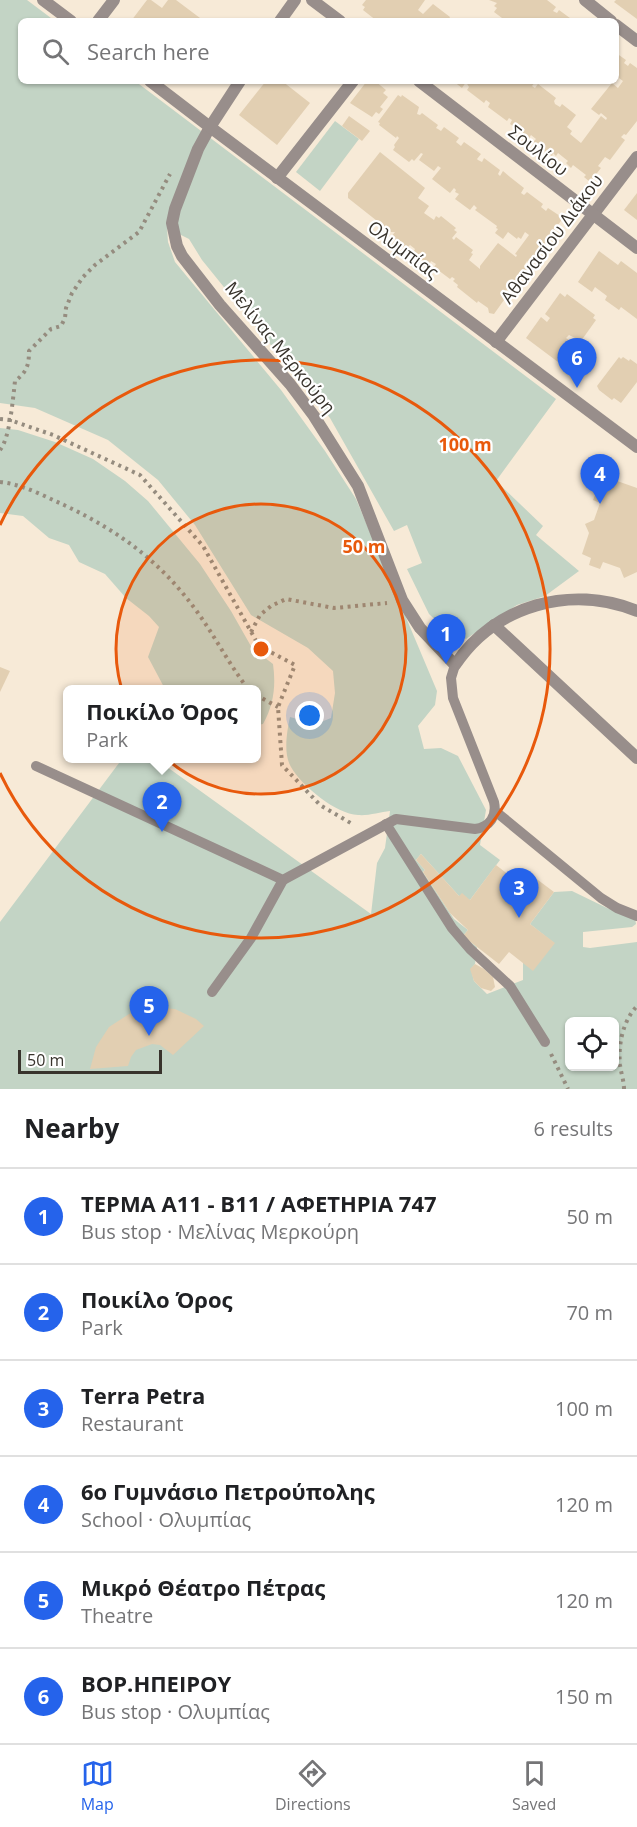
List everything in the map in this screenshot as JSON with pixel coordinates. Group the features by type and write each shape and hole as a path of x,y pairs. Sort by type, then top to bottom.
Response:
{"street":[{"path":"43,0 67,18"},
{"path":"100,18 114,0"},
{"path":"282,18 295,0"},
{"path":"312,0 336,18"},
{"path":"585,0 607,18"},
{"path":"619,27 637,41"},
{"name":"Ολυμπίας","path":"154,84 637,447"},
{"name":"Μελίνας Μερκούρη","path":"238,84 198,149 175,209 172,223 177,246 182,256 220,305 290,384 350,470 402,600 420,628 455,664"},
{"path":"277,178 352,84"},
{"name":"Σουλίου","path":"423,84 637,248"},
{"name":"Αθανασίου Διάκου","path":"496,342 637,156"},
{"path":"455,664 473,642 494,625 524,609 560,600 600,600 637,611"},
{"path":"494,625 637,758"}],"lane":[{"path":"212,992 251,938 283,880 401,818 476,829 487,825 494,814 494,802 453,698 452,678 455,664"},
{"path":"36,766 283,880"},
{"path":"494,814 601,898 637,916"},
{"path":"386,824 452,928 470,949 510,986 545,1042"}],"path":[{"path":"0,450 3,447 10,420 15,381 22,376 29,365 29,351 51,328 61,326 72,293 83,277 95,265 139,232 174,166"},
{"path":"0,419 10,420 53,435 140,475 203,546 259,646 295,665 278,707 282,765 320,805 369,833"},
{"path":"0,482 40,494 100,522 163,570 199,615 245,685"},
{"path":"251,632 260,615 271,606 286,599 334,608 392,603 402,600"},
{"path":"261,698 278,707"},
{"path":"624,1089 620,1064 621,1037 630,1013 637,1006"},
{"path":"545,1042 568,1089"}],"green space":[{"path":"0,0 27,0 51,18 18,18 18,84 139,84 556,399 496,481 543,526 536,535 579,571 545,596 517,605 466,639 444,628 429,614 407,569 422,563 407,525 394,531 330,418 202,260 189,239 167,228 168,242 175,262 281,390 356,499 437,691 435,705 418,726 424,749 441,748 458,756 486,810 480,845 500,860 470,900 459,896 421,854 416,860 425,870 423,872 454,919 468,930 463,936 477,947 475,964 471,969 474,981 487,994 523,980 523,963 554,943 530,924 554,892 572,891 607,908 635,918 636,924 632,927 583,932 583,947 637,942 637,1089 0,1089 0,922 119,763 162,763 371,914 377,863 385,848 390,811 362,815 340,810 320,798 303,782 291,767 287,756 290,717 316,724 331,718 335,693 333,671 308,648 251,615 195,525 158,480 108,440 35,408 0,403"},
{"path":"335,121 359,139 320,191 296,172"},
{"path":"0,428 18,430 55,442 93,459 125,481 148,501 200,564 252,648 273,664 273,695 270,710 263,724 261,724 261,685 163,685 148,657 159,627 149,616 126,598 105,574 79,562 69,545 49,538 23,516 0,513"}],"building":[{"path":"147,0 151,0 162,8 168,0 176,0 200,18 133,18"},
{"path":"366,0 425,0 418,10 423,14 433,4 450,17 373,18 363,10 365,7 362,5"},
{"path":"489,0 547,0 556,7 553,11 557,13 559,10 570,18 502,18 494,12 497,8 494,6 497,3"},
{"path":"616,0 637,0 637,19 614,2"},
{"path":"619,55 626,60 624,63 628,66 630,63 637,68 637,121 626,135 621,137 625,140 610,160 605,157 598,166 601,168 590,182 584,177 586,175 573,165 571,168 566,163 568,161 558,153 556,156 553,153 552,156 533,142 536,139 531,135 529,138 510,124 512,120 509,118 507,121 488,107 490,103 486,100 484,103 467,90 469,87 467,84 534,84 532,86 535,88 538,84 556,98 555,104 560,107 562,104 576,115 567,127 572,131 570,134 581,143 601,116 606,120 607,118 591,109 611,84 618,88 623,81 619,78"},
{"path":"264,84 286,84 310,103 277,145 239,115"},
{"path":"365,84 379,84 386,90 383,93 388,97 380,107 383,109 379,114 376,112 372,117 350,103"},
{"path":"398,95 401,97 402,95 419,107 417,114 422,113 438,125 436,128 441,131 444,127 459,138 456,142 461,146 464,142 481,154 477,159 482,162 484,158 500,170 498,174 500,176 503,171 524,188 521,193 524,195 527,192 543,204 541,207 546,211 548,208 563,218 530,264 527,261 524,266 529,269 513,291 508,287 506,291 509,293 494,314 489,313 488,308 478,301 477,303 457,287 458,285 453,281 455,279 452,277 450,279 434,267 436,264 431,261 429,265 413,253 415,249 410,245 406,249 391,237 395,232 391,232 348,198 348,193 380,152 425,188 418,198 429,206 424,213 434,220 436,216 439,218 441,216 456,228 454,230 457,232 452,238 454,240 456,237 473,250 469,260 480,269 498,243 516,257 515,254 529,235 525,232 521,239 518,237 517,239 508,232 503,239 495,233 497,226 475,210 477,208 474,205 470,210 455,199 459,194 454,188 450,193 432,179 441,168 438,166 434,171 419,160 423,154 421,153 414,161 412,159 409,162 393,150 399,138 397,136 396,138 378,122"},
{"path":"349,116 370,131 362,141 342,126"},
{"path":"637,193 637,220 624,210"},
{"path":"599,251 618,265 621,261 637,273 637,319 621,307 619,310 605,300 607,296 595,287 592,292 578,282"},
{"path":"560,293 565,297 567,294 595,315 593,318 596,320 581,341 569,335 566,338 583,350 570,367 567,365 566,368 526,338 541,317 547,322 550,318 545,314"},
{"path":"619,357 629,361 630,359 637,364 637,382 621,403 614,398 612,400 597,386"},
{"path":"603,476 637,488 637,572 624,578 620,568 603,562 600,569 589,565 591,558 582,554 589,533 585,524 594,520 600,503 593,500"},
{"path":"0,667 10,671 0,692"},
{"path":"421,854 459,896 462,893 470,900 496,865 509,875 499,888 512,898 530,874 554,892 530,924 555,943 533,971 509,952 499,964 463,936 468,930 450,913 423,872 425,870 416,860"},
{"path":"475,964 493,977 495,987 491,991 481,988 474,981 470,969"},
{"path":"151,1007 175,1009 196,1019 204,1026 173,1055 160,1045 152,1044 136,1050 128,1066 90,1069 96,1047 109,1027 129,1014"}],"place":[{"name":"ΒΟΡ.ΗΠΕΙΡΟΥ","path":"577,388"},
{"name":"6ο Γυμνάσιο Πετρούπολης","path":"600,504"},
{"name":"ΤΕΡΜΑ Α11 - Β11 / ΑΦΕΤΗΡΙΑ 747","path":"446,664"},
{"name":"Ποικίλο Όρος","path":"162,832"},
{"name":"Terra Petra","path":"519,918"},
{"name":"Μικρό Θέατρο Πέτρας","path":"149,1036"}]}
